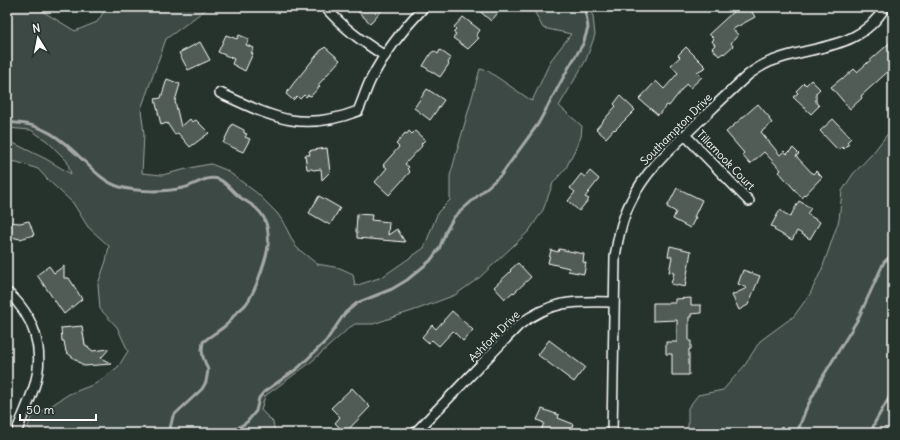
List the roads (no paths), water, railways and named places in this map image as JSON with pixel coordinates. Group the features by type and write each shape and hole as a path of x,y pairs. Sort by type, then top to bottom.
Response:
{"street":[{"path":"325,7 339,23 354,36 385,56"},
{"path":"220,92 264,113 294,121 313,122 329,120 358,111 371,80 385,56 406,26 424,7"},
{"name":"Southampton Drive","path":"612,433 615,256 618,236 628,206 641,183 653,166 748,75 760,66 774,60 838,44 852,38 875,21 886,7"},
{"name":"Tillamook Court","path":"685,135 749,201"},
{"path":"7,292 27,315 33,328 39,356 35,385 16,433"},
{"name":"Ashfork Drive","path":"415,433 519,325 530,317 557,304 574,302 614,302"}],"waterway":[{"path":"230,433 247,422 256,411 259,398 264,392 298,368 326,341 345,313 357,303 392,289 407,280 430,261 439,249 446,231 454,217 501,175 538,124 583,44 588,28 585,7"},
{"path":"7,123 30,125 50,133 68,146 101,177 120,187 143,191 160,191 183,188 209,178 214,178 225,183 238,196 257,209 264,218 268,234 267,251 254,291 246,304 228,323 203,342 203,357 208,370 206,382 202,389 173,416 169,433"},
{"path":"797,433 806,409 822,378 858,319 884,262 893,254"},
{"path":"871,433 875,422 893,391"}]}
